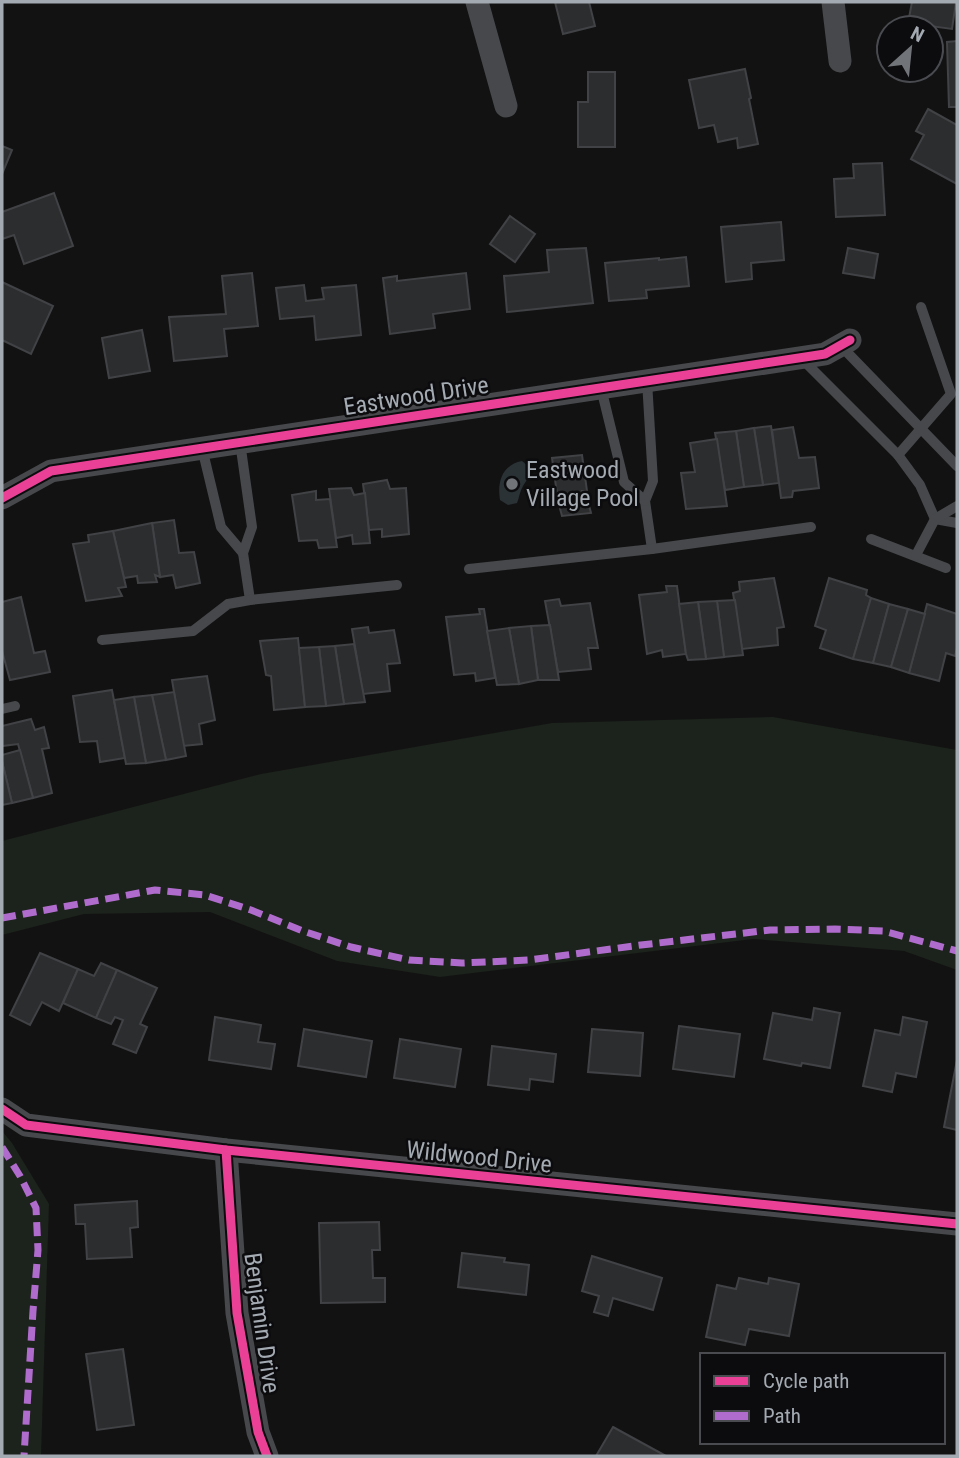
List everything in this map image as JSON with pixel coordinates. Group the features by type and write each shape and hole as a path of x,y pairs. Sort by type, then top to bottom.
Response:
{"street":[{"path":"477,2 506,106"},
{"path":"833,2 840,61"},
{"name":"Eastwood Drive","path":"2,498 51,471 801,358 825,354 845,343"},
{"name":"Wildwood Drive","path":"2,1109 26,1125 226,1150 957,1224"},
{"name":"Benjamin Drive","path":"226,1150 237,1313 258,1432 267,1456"}],"lane":[{"path":"898,455 951,394 921,307"},
{"path":"845,343 921,430 957,466"},
{"path":"801,358 898,455 920,485 934,519"},
{"path":"647,381 653,481 645,501 652,550"},
{"path":"601,388 624,482 645,501"},
{"path":"240,442 251,527 243,553 250,600"},
{"path":"202,448 222,527 243,553"},
{"path":"915,555 934,519 957,506"},
{"path":"934,519 957,523"},
{"path":"469,569 652,550 811,527"},
{"path":"871,539 946,568"},
{"path":"102,640 193,631 228,604 397,586"},
{"path":"2,709 15,706"}],"shaded area":[{"name":"Eastwood Village Pool","path":"522,461 528,467 528,476 517,503 508,505 500,500 500,481 505,470"},
{"path":"773,717 957,750 957,970 904,951 753,939 440,977 337,961 210,912 84,914 2,935 2,841 261,774 552,723"},
{"path":"2,1131 49,1204 41,1456 2,1456"}],"building":[{"path":"555,2 589,2 595,26 563,34"},
{"path":"912,2 956,2 952,29 945,28 945,14 910,14"},
{"path":"957,41 957,107 949,107 947,42"},
{"path":"745,69 758,144 738,148 737,138 718,142 714,125 699,128 689,80"},
{"path":"588,72 615,72 615,147 578,147 578,102 588,102"},
{"path":"928,109 957,125 957,184 911,159 924,135 916,131"},
{"path":"2,146 12,150 2,174"},
{"path":"882,163 885,215 836,217 834,179 854,178 853,164"},
{"path":"54,193 73,246 24,264 14,235 2,239 2,212"},
{"path":"510,216 535,234 515,262 490,244"},
{"path":"781,222 784,260 751,263 752,279 726,282 721,227"},
{"path":"586,248 593,303 507,312 504,276 549,272 547,250"},
{"path":"848,248 878,254 874,278 843,273"},
{"path":"686,257 689,286 646,290 647,298 609,301 605,263"},
{"path":"252,273 258,326 224,329 227,356 174,361 169,317 226,314 222,276"},
{"path":"466,273 470,309 433,314 435,328 390,334 383,278 397,276 397,281"},
{"path":"2,282 53,306 31,354 2,340"},
{"path":"304,285 306,301 324,299 322,288 356,285 361,335 316,340 314,316 280,319 276,288"},
{"path":"142,330 150,371 109,378 102,338"},
{"path":"771,426 779,483 763,485 754,428"},
{"path":"793,427 799,458 815,457 819,488 793,491 792,497 781,498 772,430"},
{"path":"754,428 763,485 744,487 736,431"},
{"path":"736,431 744,487 725,490 715,433"},
{"path":"717,439 727,506 686,509 681,473 695,472 690,443"},
{"path":"582,455 587,491 582,491 583,498 587,498 591,513 562,516 558,501 562,501 561,494 557,494 552,458"},
{"path":"387,480 390,489 406,488 409,534 382,537 382,529 369,530 363,484"},
{"path":"351,488 354,495 365,493 370,543 353,544 352,535 336,538 329,489"},
{"path":"316,491 316,500 330,499 337,547 319,548 317,540 299,541 292,495"},
{"path":"174,520 179,553 194,552 200,583 176,588 173,575 160,577 152,523"},
{"path":"152,523 160,577 155,575 157,582 138,583 137,576 124,578 113,531"},
{"path":"113,531 126,587 118,588 122,596 86,601 73,544 89,542 88,535"},
{"path":"774,578 784,627 777,628 778,645 742,649 733,593 740,591 739,582"},
{"path":"829,578 867,590 866,595 871,598 853,659 820,648 826,630 815,626"},
{"path":"666,586 677,586 686,654 663,657 662,650 647,654 639,595 667,592"},
{"path":"21,597 34,653 45,651 50,672 10,680 2,651 2,602"},
{"path":"871,598 889,604 873,663 853,659"},
{"path":"559,599 561,606 590,603 598,648 588,648 591,669 558,672 545,601"},
{"path":"735,600 743,655 724,657 717,601"},
{"path":"717,601 724,657 706,659 698,602"},
{"path":"698,602 706,659 688,660 679,604"},
{"path":"889,604 908,609 891,667 873,663"},
{"path":"927,604 957,614 955,656 946,653 939,681 909,673"},
{"path":"479,609 484,609 495,678 476,681 475,673 454,675 446,617 480,614"},
{"path":"908,609 925,614 909,673 891,667"},
{"path":"550,625 559,680 538,680 531,626"},
{"path":"531,626 538,680 519,684 509,628"},
{"path":"368,627 369,633 394,630 400,663 387,664 390,691 363,694 352,629"},
{"path":"509,628 519,684 497,685 487,631"},
{"path":"298,638 305,707 274,710 271,676 266,675 260,641"},
{"path":"354,644 365,702 344,704 335,646"},
{"path":"335,646 344,704 326,706 319,647"},
{"path":"319,647 326,706 305,707 299,648"},
{"path":"207,676 215,720 199,724 202,744 183,746 172,680"},
{"path":"112,690 125,758 100,762 97,741 80,742 73,696"},
{"path":"174,692 186,756 166,760 152,695"},
{"path":"152,695 166,760 146,763 134,697"},
{"path":"134,697 146,763 126,764 114,700"},
{"path":"31,719 35,730 44,727 49,748 42,749 52,793 33,798 18,744 2,746 2,726"},
{"path":"20,750 33,798 12,803 2,755"},
{"path":"2,761 12,803 2,805"},
{"path":"40,953 78,969 59,1011 42,1002 30,1025 10,1015"},
{"path":"101,963 117,970 96,1018 63,1003 78,969 94,976"},
{"path":"117,970 157,988 140,1024 147,1027 136,1053 113,1044 123,1020 115,1017 111,1024 96,1018"},
{"path":"814,1008 840,1013 830,1068 764,1059 773,1013 812,1020"},
{"path":"215,1017 261,1025 258,1042 275,1044 271,1069 209,1060"},
{"path":"903,1017 927,1022 916,1077 896,1073 892,1092 863,1086 875,1030 900,1035"},
{"path":"679,1026 740,1034 734,1077 673,1069"},
{"path":"304,1029 372,1041 366,1077 298,1066"},
{"path":"592,1029 643,1033 640,1076 588,1072"},
{"path":"400,1039 461,1049 455,1087 394,1078"},
{"path":"492,1046 556,1054 553,1082 530,1079 529,1090 488,1085"},
{"path":"957,1060 957,1130 944,1127"},
{"path":"137,1201 138,1227 130,1228 132,1257 87,1259 85,1224 76,1224 75,1205"},
{"path":"379,1222 380,1250 372,1250 373,1278 385,1278 385,1302 321,1303 319,1223"},
{"path":"462,1253 505,1258 504,1262 529,1265 526,1295 458,1287"},
{"path":"592,1256 662,1278 653,1310 613,1298 608,1316 594,1312 599,1296 582,1291"},
{"path":"739,1278 768,1284 769,1278 799,1284 789,1336 749,1329 745,1345 706,1337 717,1285 736,1289"},
{"path":"123,1349 134,1425 97,1430 86,1354"},
{"path":"613,1427 666,1456 596,1456"}],"marked path":[{"path":"2,918 155,890 205,895 351,947 409,960 462,963 529,960 770,930 883,931 957,951"},
{"path":"2,1147 36,1208 38,1250 24,1456"}],"cycle path":[{"path":"2,498 51,471 825,354 850,340"},
{"path":"2,1109 26,1125 226,1150 957,1224"},
{"path":"226,1150 237,1313 258,1432 267,1456"}],"place":[{"name":"Eastwood Village Pool","path":"512,484"}]}
